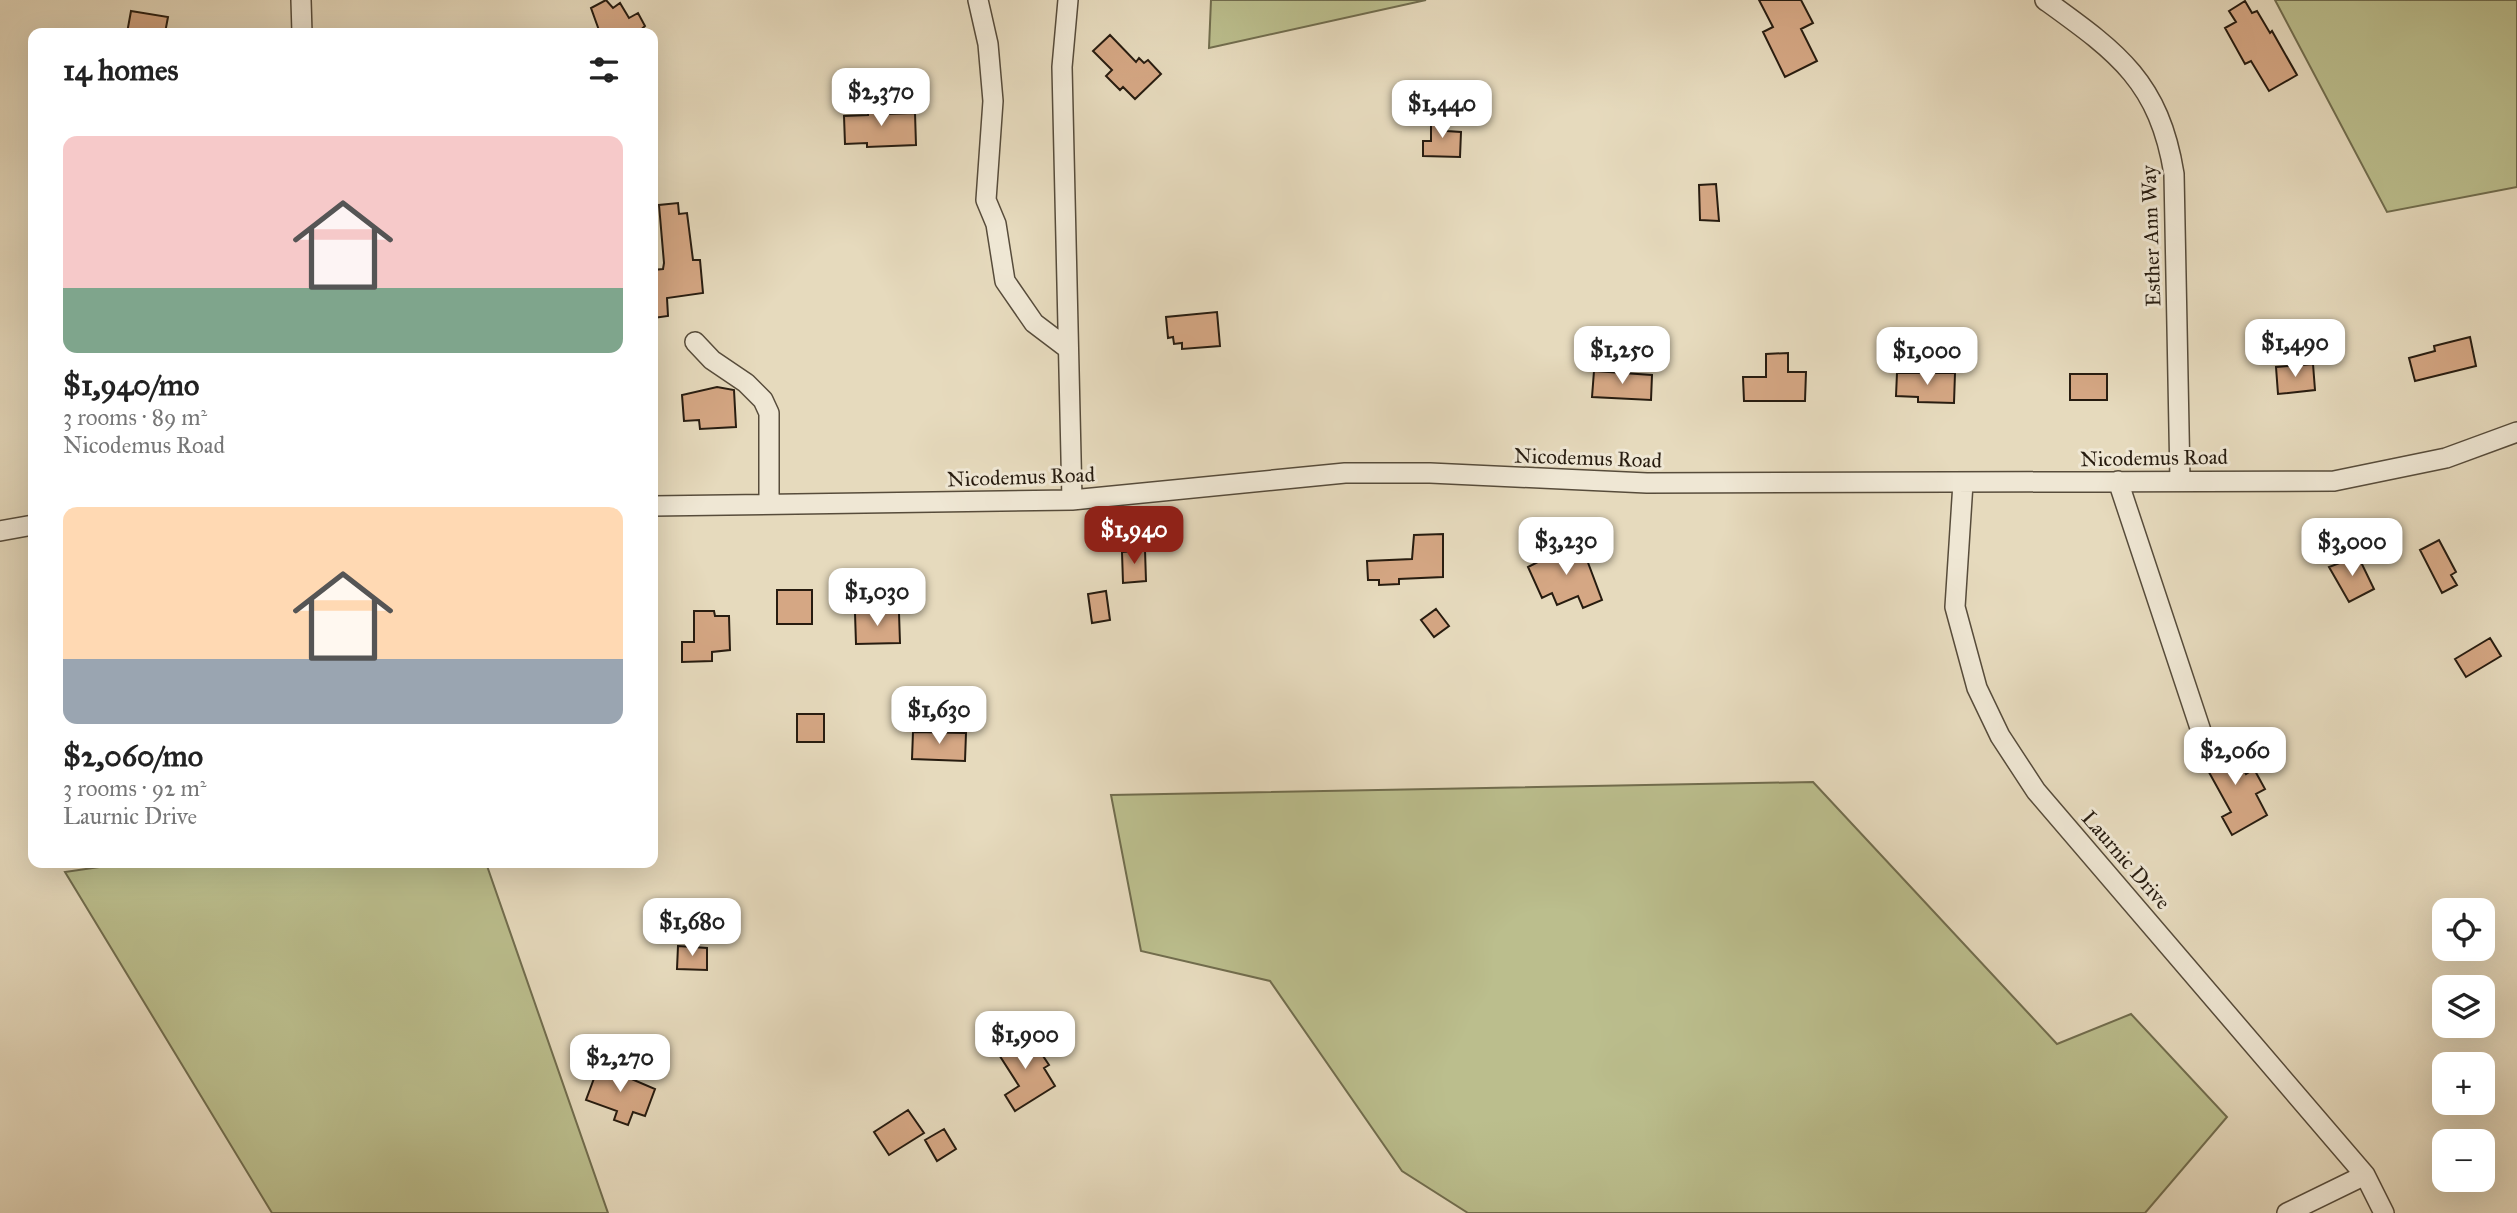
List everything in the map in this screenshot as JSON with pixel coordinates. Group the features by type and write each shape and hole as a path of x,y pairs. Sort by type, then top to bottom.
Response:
{"street":[{"path":"302,0 302,28"},
{"path":"978,0 988,44 993,101 986,200 996,224 1004,281 1034,323 1067,348"},
{"path":"1068,0 1062,67 1072,500"},
{"name":"Esther Ann Way","path":"2045,0 2097,37 2125,63 2145,88 2169,143 2174,174 2180,480"},
{"path":"695,342 712,360 746,383 766,406 769,413 769,504"},
{"name":"Nicodemus Road","path":"658,506 1072,500 1345,473 1430,473 1647,483 2334,481 2446,458 2517,432"},
{"path":"2118,481 2201,730"},
{"name":"Laurnic Drive","path":"1963,483 1955,607 1977,688 2000,736 2036,791 2365,1175 2385,1213"},
{"path":"0,531 28,526"},
{"path":"2287,1213 2365,1175"}],"green space":[{"path":"1211,0 1426,0 1209,48"},
{"path":"2275,0 2517,0 2517,187 2387,212"},
{"path":"1813,782 2057,1044 2131,1014 2227,1117 2145,1213 1468,1213 1402,1171 1270,981 1141,951 1111,795"},
{"path":"93,868 488,868 608,1213 272,1213 65,872"}],"building":[{"path":"606,0 613,8 620,3 629,18 638,13 645,26 598,28 591,8"},
{"path":"1759,0 1801,0 1813,23 1801,29 1817,61 1785,77 1763,32 1773,27"},
{"path":"2245,1 2252,13 2257,11 2270,33 2272,31 2297,75 2269,91 2251,61 2245,64 2225,28 2236,22 2229,11"},
{"path":"131,11 168,17 166,28 128,28"},
{"path":"1110,35 1136,62 1139,58 1144,63 1148,60 1161,74 1135,99 1123,87 1120,90 1106,76 1112,70 1093,51"},
{"path":"869,74 875,74 880,79 881,100 865,85"},
{"path":"886,103 887,114 915,113 916,145 867,147 867,143 845,144 844,116 868,115 868,104"},
{"path":"1431,117 1448,117 1447,131 1461,132 1460,157 1423,156 1423,141 1431,141"},
{"path":"1716,184 1719,221 1700,220 1699,185"},
{"path":"678,203 679,214 687,213 693,260 700,260 703,293 667,298 668,316 658,317 658,270 663,269 664,263 659,205"},
{"path":"1217,312 1220,346 1182,349 1182,343 1174,344 1173,337 1168,338 1166,317"},
{"path":"2470,337 2476,366 2415,381 2409,358 2435,351 2434,346"},
{"path":"1788,353 1788,372 1806,372 1805,401 1744,401 1743,377 1766,377 1766,354"},
{"path":"2313,364 2315,390 2278,394 2276,367"},
{"path":"1594,371 1652,375 1651,400 1592,397"},
{"path":"1897,373 1955,373 1954,403 1918,402 1918,397 1896,396"},
{"path":"2070,374 2107,374 2107,400 2070,400"},
{"path":"717,387 734,390 736,427 700,429 699,420 684,421 682,395"},
{"path":"1443,534 1443,577 1399,579 1399,584 1379,585 1379,580 1368,580 1367,561 1412,559 1414,535"},
{"path":"2439,540 2456,572 2451,575 2457,585 2442,593 2420,550"},
{"path":"1581,544 1602,600 1583,608 1578,596 1557,605 1552,593 1542,598 1528,567 1538,562 1537,558 1563,547 1564,551"},
{"path":"1145,550 1146,581 1123,583 1122,552"},
{"path":"2358,556 2374,589 2349,602 2329,567"},
{"path":"777,590 812,590 812,624 777,624"},
{"path":"1106,591 1110,620 1092,623 1088,594"},
{"path":"1436,609 1449,626 1434,637 1421,620"},
{"path":"694,611 714,611 715,616 729,616 730,650 712,652 712,661 682,662 682,642 694,642"},
{"path":"855,613 899,613 900,643 856,644"},
{"path":"2490,638 2501,656 2466,677 2455,659"},
{"path":"797,714 824,714 824,742 797,742"},
{"path":"913,732 966,733 965,761 912,759"},
{"path":"2228,741 2246,774 2254,769 2265,789 2256,794 2267,815 2232,835 2222,817 2231,812 2200,756"},
{"path":"678,946 707,948 707,970 677,969"},
{"path":"1022,1034 1029,1044 1033,1041 1049,1065 1044,1068 1055,1086 1015,1111 1005,1095 1019,1086 996,1050"},
{"path":"599,1065 655,1089 645,1116 633,1112 628,1125 614,1120 617,1111 586,1100"},
{"path":"908,1110 924,1133 889,1155 874,1132"},
{"path":"944,1129 956,1149 937,1161 925,1140"}]}
